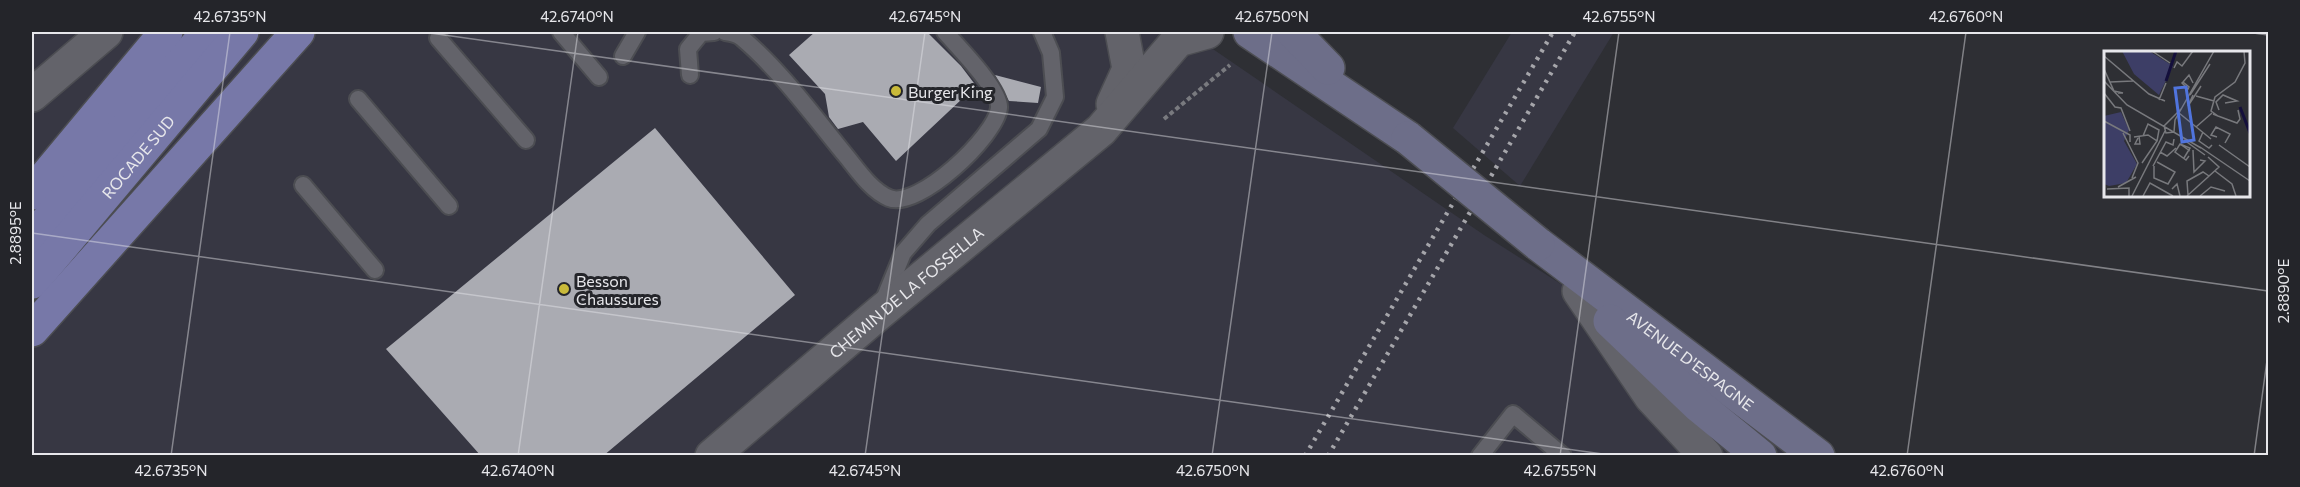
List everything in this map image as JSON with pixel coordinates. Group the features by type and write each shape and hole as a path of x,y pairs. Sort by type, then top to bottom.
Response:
{"main road":[{"path":"32,193 166,32"},
{"name":"ROCADE SUD","path":"32,282 43,248 208,32"},
{"name":"ROCADE SUD","path":"43,248 242,32"},
{"path":"32,330 298,32"},
{"name":"AVENUE D'ESPAGNE","path":"1250,32 1408,138 1538,244 1699,406 1760,456"},
{"name":"AVENUE D'ESPAGNE","path":"1293,32 1370,113"},
{"name":"AVENUE D'ESPAGNE","path":"1571,278 1818,456"}],"street":[{"path":"32,95 106,32"},
{"name":"CHEMIN DE LA FOSSELLA","path":"1101,130 1128,69 1122,32"},
{"name":"CHEMIN DE LA FOSSELLA","path":"712,456 878,314 1101,130 1178,40 1207,32"},
{"name":"AVENUE D'ESPAGNE","path":"1571,278 1651,397 1706,456"}],"lane":[{"path":"561,32 599,77"},
{"path":"623,56 637,32"},
{"path":"690,75 688,49 701,33 714,32"},
{"path":"725,32 740,36 867,182 890,199 908,199 942,178 991,128 999,108 996,93 945,32"},
{"path":"878,314 903,253 928,224 1039,129 1055,97 1051,53 1042,32"},
{"path":"438,38 526,140"},
{"path":"358,99 449,206"},
{"path":"303,185 375,270"},
{"path":"43,248 110,244"},
{"path":"1480,456 1513,414 1563,456"}],"shaded area":[{"path":"32,32 1188,32 1484,235 1830,455 32,455"},
{"path":"1512,32 1614,32 1520,186 1453,128"}],"building":[{"name":"Burger King","path":"815,32 927,32 961,66 986,99 963,98 896,161 863,122 838,129 829,117 825,94 789,55"},
{"path":"995,75 1041,87 1038,103 1009,101"},
{"path":"655,128 795,295 603,456 481,456 386,349"}],"railway":[{"path":"1305,456 1553,32"},
{"path":"1328,456 1575,32"}],"place":[{"name":"Burger King","path":"896,91"},
{"name":"Besson Chaussures","path":"564,289"}]}
